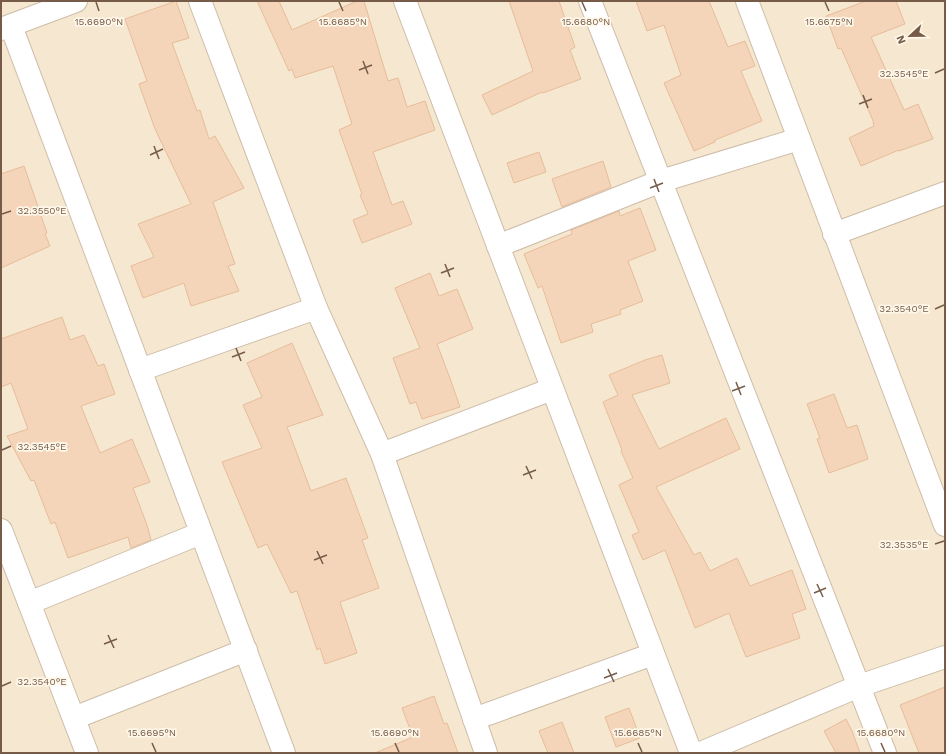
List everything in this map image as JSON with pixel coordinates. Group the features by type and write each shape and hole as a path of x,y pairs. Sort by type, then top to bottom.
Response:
{"street":[{"path":"76,1 6,28 140,370 284,753"},
{"path":"200,1 316,308 382,454 486,753"},
{"path":"405,1 691,753"},
{"path":"590,1 885,753"},
{"path":"747,1 945,525"},
{"path":"498,246 661,182 799,139"},
{"path":"834,234 945,193"},
{"path":"140,370 316,308"},
{"path":"382,454 552,389"},
{"path":"1,530 87,753"},
{"path":"29,603 202,534"},
{"path":"74,718 246,650"},
{"path":"474,719 653,654"},
{"path":"700,753 859,686 945,657"}],"shaded area":[{"path":"1,1 945,1 945,753 1,753"}],"building":[{"path":"176,1 189,38 172,43 197,111 200,110 209,139 215,136 244,188 213,202 235,264 228,266 239,291 191,306 184,283 143,298 131,266 154,257 138,224 191,204 155,129 139,84 147,81 125,19"},
{"path":"257,1 279,1 292,30 357,1 364,1 388,81 398,78 407,107 425,101 435,130 373,152 392,205 403,201 412,224 362,243 353,220 368,214 360,195 362,194 339,130 352,124 333,66 295,78 292,69 289,71"},
{"path":"509,1 559,1 575,47 570,50 581,79 543,93 542,92 492,115 482,95 533,71"},
{"path":"636,1 709,1 728,47 745,41 755,66 741,71 762,121 715,140 715,142 694,151 664,83 681,75 664,25 647,31"},
{"path":"866,1 896,1 905,24 871,37 904,110 918,104 933,139 899,150 861,166 849,138 874,126 874,123 841,48 838,49 826,16"},
{"path":"539,152 546,172 514,183 507,163"},
{"path":"603,161 611,187 562,207 552,179"},
{"path":"24,166 50,246 1,268 1,174"},
{"path":"640,208 656,250 628,261 643,301 620,310 621,314 591,324 593,332 561,343 542,286 538,288 524,254 572,234 571,230 619,211 620,216"},
{"path":"430,273 439,296 457,289 473,329 437,344 460,407 422,419 416,402 410,404 393,358 420,348 395,288"},
{"path":"62,317 70,340 84,335 98,366 104,364 115,394 81,406 100,453 132,439 150,482 133,488 151,540 131,548 128,537 68,558 55,522 51,524 34,480 31,481 7,436 28,429 11,383 1,387 1,339"},
{"path":"292,343 323,415 287,427 311,491 346,478 368,538 362,540 379,588 340,602 357,653 325,664 320,648 317,650 297,591 291,593 267,544 258,548 222,462 262,448 243,405 262,397 247,363"},
{"path":"662,355 670,383 632,395 659,449 726,418 740,449 656,487 694,555 700,552 710,571 737,558 750,586 792,570 806,609 792,614 800,638 746,657 729,613 695,628 665,550 643,560 632,535 639,532 619,485 633,478 621,451 622,450 603,402 618,395 609,375 645,360"},
{"path":"834,394 847,428 857,425 868,459 829,473 817,439 820,438 807,404"},
{"path":"945,687 945,753 919,753 900,705"},
{"path":"434,696 444,724 447,723 458,753 375,753 413,737 402,708"},
{"path":"629,708 640,738 616,747 605,717"},
{"path":"846,719 860,753 836,753 824,731"},
{"path":"562,722 574,753 548,753 539,731"}]}
